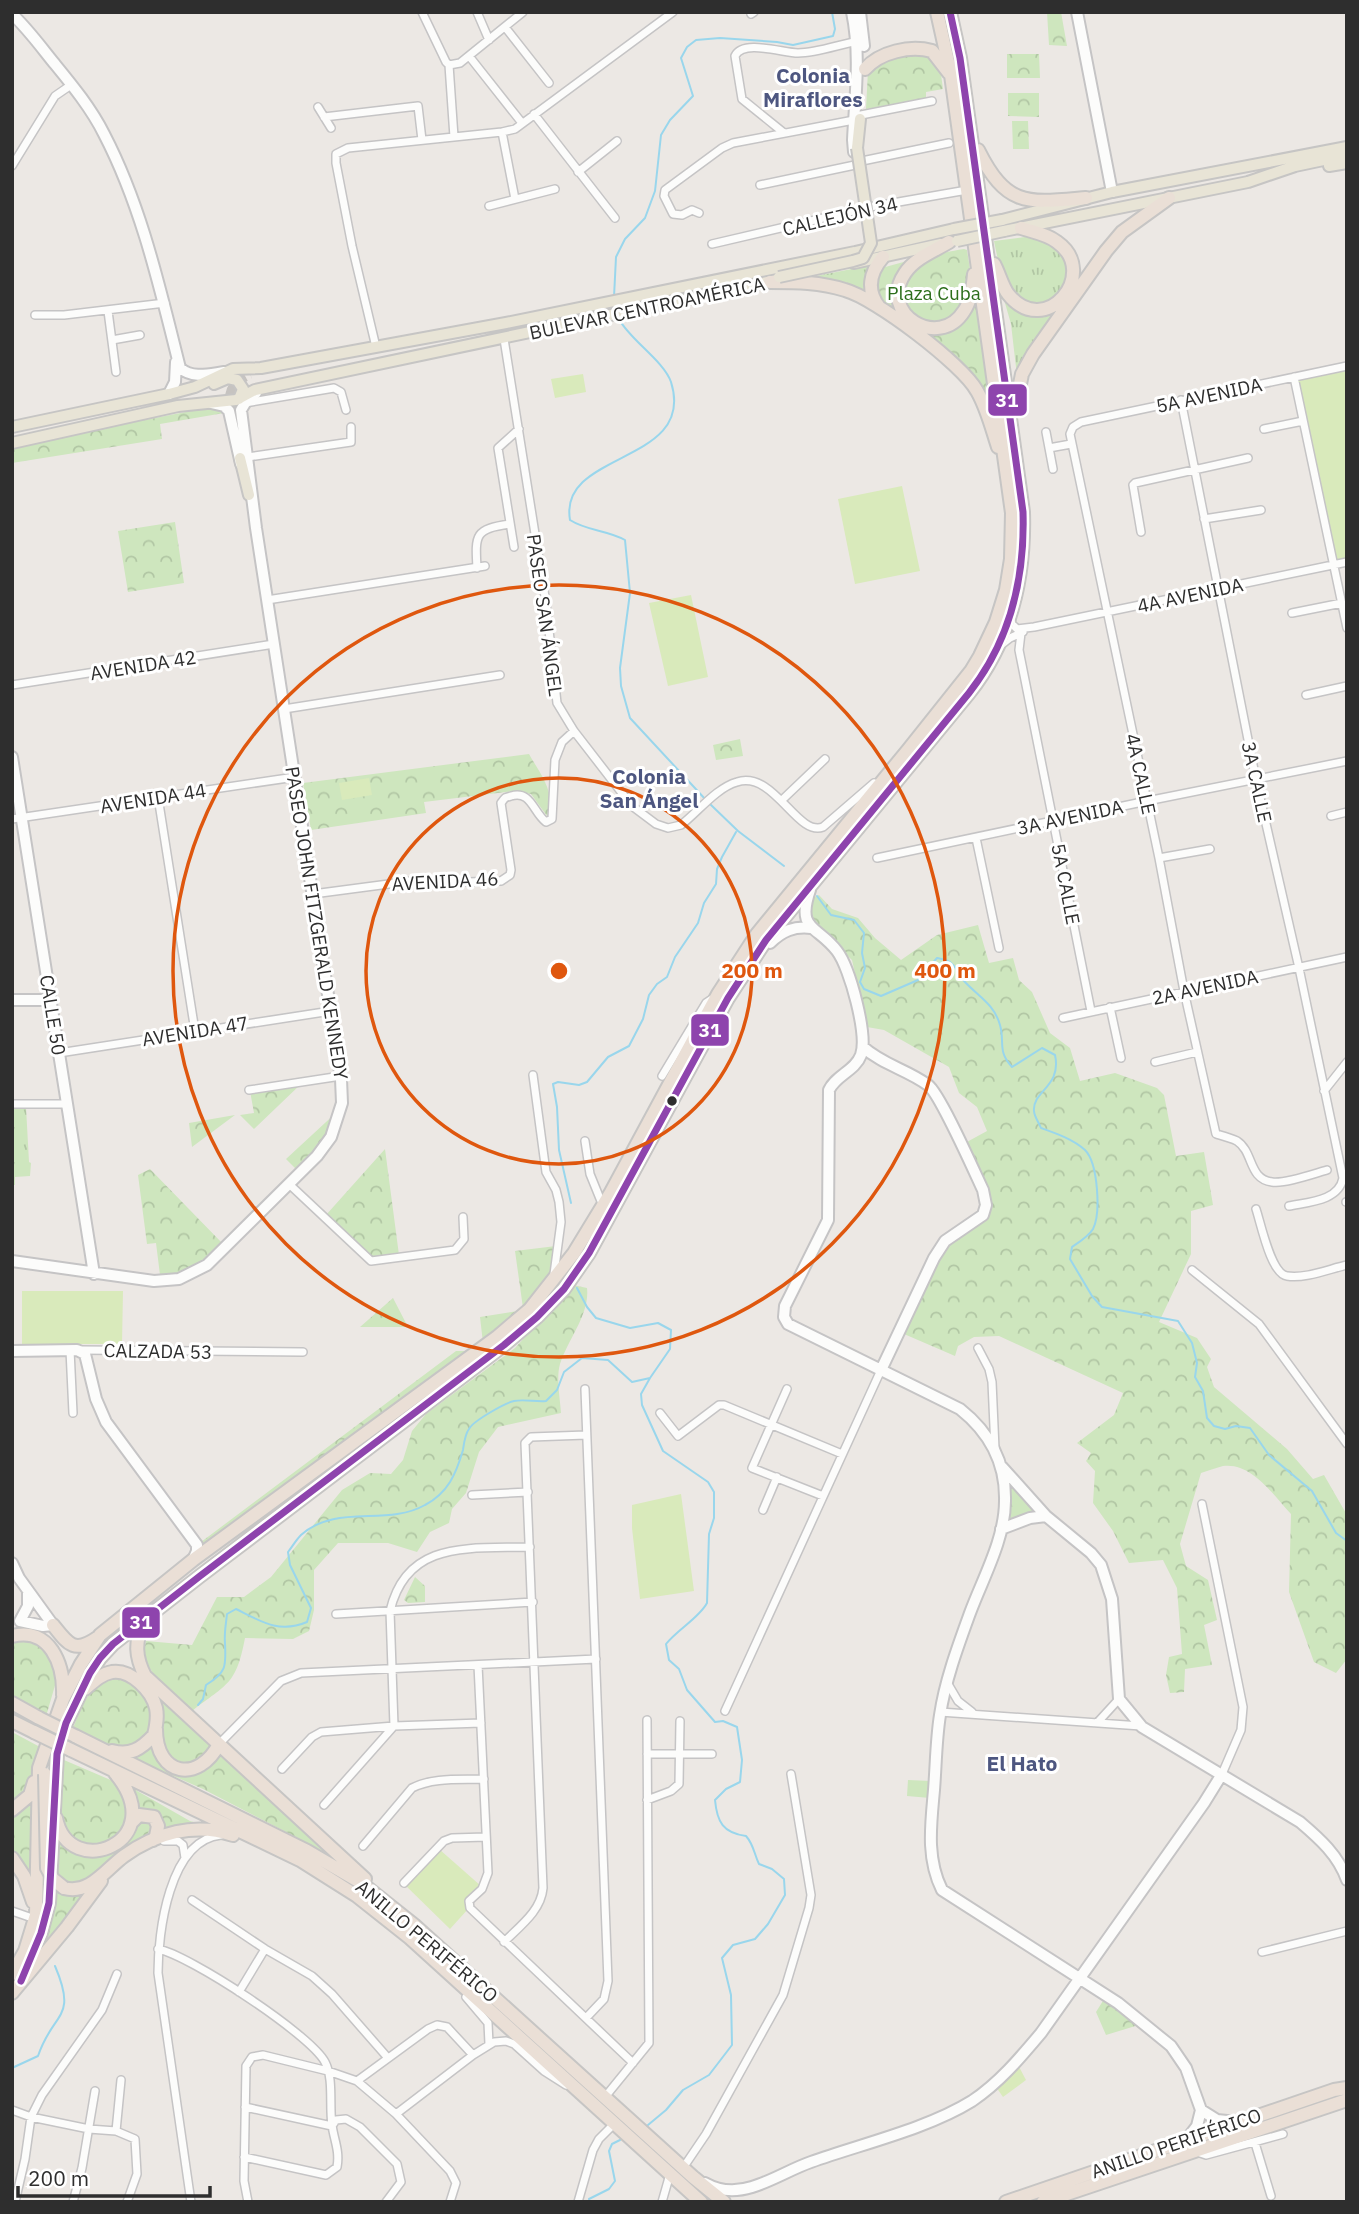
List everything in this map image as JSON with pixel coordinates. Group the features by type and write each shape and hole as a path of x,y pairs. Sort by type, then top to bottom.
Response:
{"highway":[{"path":"53,1625 67,1643 73,1646 80,1647 89,1643 193,1560 497,1337 530,1309 551,1285 603,1206 718,995 762,926 971,671 996,622 1006,590 1011,559 1012,513 951,75 937,12"},
{"path":"12,1993 36,1917 45,1748 69,1702 100,1658 113,1644 200,1576 504,1345 564,1289 589,1253 728,998 766,940 970,693 998,649 1012,610 1021,570 1024,529 1022,494 960,58 950,12"},
{"path":"861,69 887,54 921,49 932,51 951,75"},
{"path":"972,139 994,179 1009,193 1026,200 1044,202 1086,198"},
{"path":"1013,434 1017,390 1033,354 1122,232 1170,198"},
{"path":"989,253 1008,295 1030,309 1056,305 1067,294 1071,282 1073,269 1070,257 1058,242 1021,228"},
{"path":"953,237 906,271 898,288 899,304 905,316 921,327 928,328 949,325 957,320 968,305 976,263"},
{"path":"880,252 871,277 871,289 874,301 882,310"},
{"path":"774,279 849,290 917,334 958,367 976,390 1008,477"},
{"path":"143,1622 136,1655 145,1676 414,1925"},
{"path":"17,1978 41,1934 49,1903 57,1754 69,1702 81,1664 100,1635"},
{"path":"12,1636 38,1636 54,1651 61,1664 69,1702"},
{"path":"69,1702 98,1678 114,1671 127,1674 137,1680 154,1701 157,1712 156,1745 160,1756 168,1764 191,1769 207,1761 219,1744"},
{"name":"ANILLO PERIFÉRICO","path":"13,1703 93,1746 307,1851 360,1882 414,1925 605,2097 677,2171 701,2202"},
{"name":"ANILLO PERIFÉRICO","path":"13,1722 300,1860 357,1895 410,1938 614,2124 677,2171 693,2177 724,2202"},
{"path":"93,1746 120,1753 135,1752 154,1735 156,1729"},
{"path":"112,1770 131,1796 132,1822"},
{"path":"12,1810 30,1795 42,1771"},
{"path":"42,1771 47,1868 53,1879 64,1888 80,1889 108,1871"},
{"path":"54,1805 58,1828 66,1838 82,1849 91,1851 110,1848 122,1838 139,1815 153,1817 157,1821 158,1831 153,1840"},
{"path":"17,1978 67,1927 108,1871 122,1857 137,1848 173,1833 195,1829 214,1829 264,1843"},
{"path":"12,1858 24,1876 36,1917"},
{"name":"ANILLO PERIFÉRICO","path":"1043,2202 1190,2145 1245,2119 1347,2088"},
{"name":"ANILLO PERIFÉRICO","path":"1006,2202 1347,2100"}],"main road":[{"path":"774,279 853,261 863,258 868,251 871,233 857,148 858,118"},
{"name":"BULEVAR CENTROAMÉRICA","path":"1281,165 1289,153 1347,141"},
{"name":"BULEVAR CENTROAMÉRICA","path":"1003,226 1021,228 1248,182 1294,158 1347,147"},
{"name":"BULEVAR CENTROAMÉRICA","path":"12,443 206,402 242,401 255,390 632,312 880,252 1003,226 1112,192 1347,155"},
{"name":"BULEVAR CENTROAMÉRICA","path":"1281,165 1294,173 1347,163"},
{"name":"BULEVAR CENTROAMÉRICA","path":"12,427 169,394 209,381 224,372 242,368 261,368 397,343 858,251 880,252"},
{"path":"250,374 383,349 397,343"},
{"path":"169,394 202,388 230,378 242,385 242,401"},
{"path":"244,458 250,497"}],"street":[{"path":"422,12 449,65 454,137"},
{"path":"477,12 489,40"},
{"path":"449,65 455,65 469,56 523,12"},
{"path":"656,12 662,20"},
{"path":"376,346 352,246 336,163 337,154 348,148 515,129 673,12"},
{"path":"852,12 861,41"},
{"path":"858,251 866,233 866,209 859,163 860,12"},
{"path":"1077,12 1112,192"},
{"path":"12,14 71,85 98,124 115,157 151,255 180,368 195,375 224,372"},
{"path":"505,27 549,83"},
{"path":"783,133 742,99 735,56 738,51 764,48 799,53 861,41"},
{"path":"469,56 522,124"},
{"path":"12,166 55,96 71,85"},
{"path":"699,213 692,210 682,215 673,214 664,196 665,190 722,148 733,143 932,101"},
{"path":"324,117 418,106 422,140"},
{"path":"318,107 331,128"},
{"path":"534,114 614,218"},
{"path":"502,132 515,200"},
{"path":"578,172 617,141"},
{"path":"761,185 949,143"},
{"path":"489,206 555,189"},
{"name":"CALLEJÓN 34","path":"712,244 866,209 967,190"},
{"path":"866,209 880,252"},
{"path":"35,315 108,311 165,303"},
{"path":"108,311 116,372"},
{"path":"112,340 140,335"},
{"name":"PASEO SAN ÁNGEL","path":"504,339 546,603 557,703 574,731 632,806 656,824 675,828 735,782 750,781 760,783 782,800 807,826 817,829 823,827 834,840"},
{"path":"169,394 175,382 176,352"},
{"name":"5A AVENIDA","path":"1073,427 1081,422 1347,366"},
{"path":"1294,377 1347,628"},
{"path":"346,410 341,392 334,388 242,401 244,458 351,442 351,427"},
{"name":"3A CALLE","path":"1181,400 1256,780 1343,1178 1341,1187 1335,1194 1289,1206"},
{"name":"PASEO JOHN FITZGERALD KENNEDY","path":"12,1261 154,1281 179,1279 207,1265 317,1156 331,1137 342,1103 341,1076 250,497 229,411 222,405 206,402"},
{"path":"1264,429 1303,421"},
{"name":"4A CALLE","path":"1073,427 1071,444 1216,1134 1238,1142 1247,1151 1254,1172 1274,1183 1327,1170"},
{"path":"514,547 498,448 519,429"},
{"path":"1046,432 1053,469"},
{"path":"1049,448 1071,444"},
{"path":"1142,532 1134,484 1248,458"},
{"path":"1204,519 1261,510"},
{"path":"267,600 481,567 476,542 480,533 490,527 510,524"},
{"name":"4A AVENIDA","path":"998,649 1010,638 1034,627 1347,562"},
{"path":"1292,613 1342,603"},
{"path":"1012,610 1014,627 1034,627"},
{"name":"5A CALLE","path":"1021,633 1019,650 1091,1011"},
{"name":"AVENIDA 42","path":"12,685 274,644"},
{"path":"284,709 500,674"},
{"path":"1307,695 1347,686"},
{"name":"AVENIDA 46","path":"313,894 419,880 484,882 507,877 511,870 501,803 505,798 524,795 543,820 546,822 552,819 552,772 562,742 574,731"},
{"name":"CALLE 50","path":"12,757 17,818 51,1000 94,1274"},
{"path":"782,800 825,760"},
{"name":"3A AVENIDA","path":"877,859 1347,761"},
{"path":"823,827 892,769"},
{"name":"AVENIDA 44","path":"17,818 295,777"},
{"path":"158,797 195,1031"},
{"path":"1331,816 1347,813"},
{"path":"976,838 999,948"},
{"path":"1159,858 1210,849"},
{"path":"812,883 804,910 811,928 837,951 850,975 863,1046 861,1055 851,1068 832,1083 829,1090 828,1220 785,1306 783,1317 788,1324 960,1409 979,1424 996,1450 1006,1502 1001,1529 955,1654 940,1712 930,1852 933,1868 942,1890 1118,2003 1171,2046 1186,2068 1201,2110 1190,2145 1206,2155 1283,2134"},
{"path":"750,964 778,935 797,928 811,928"},
{"name":"2A AVENIDA","path":"1063,1018 1347,957"},
{"path":"662,1076 706,1003 718,995"},
{"path":"12,1000 51,1000"},
{"path":"1110,1007 1121,1059"},
{"name":"AVENIDA 47","path":"59,1053 331,1011"},
{"path":"725,1712 934,1258 950,1236 983,1215 986,1205 983,1190 931,1087 877,1060 863,1046"},
{"path":"1154,1062 1197,1052"},
{"path":"851,1068 877,1060"},
{"path":"1324,1091 1347,1062"},
{"path":"533,1075 546,1172 556,1190 561,1222 551,1285"},
{"path":"249,1090 341,1076"},
{"path":"12,1104 67,1104"},
{"path":"585,1141 590,1174 603,1206"},
{"path":"289,1184 371,1261 455,1250 464,1239 463,1217"},
{"path":"1256,1209 1269,1253 1284,1276 1347,1265"},
{"path":"1192,1270 1259,1324 1347,1444"},
{"path":"978,1348 992,1381 996,1450"},
{"path":"73,1413 74,1350 82,1351 86,1357 96,1399 106,1422 197,1545 193,1560"},
{"name":"CALZADA 53","path":"12,1351 303,1352"},
{"path":"585,1389 608,1981 604,1999 586,2018"},
{"path":"787,1389 752,1468 823,1496"},
{"path":"660,1413 678,1436 719,1405 724,1405 842,1454"},
{"path":"505,1942 536,1908 542,1899 543,1888 525,1443 531,1437 586,1435"},
{"path":"1001,1465 1046,1517 1091,1553 1105,1573 1112,1599 1119,1699 1142,1727 1300,1822 1321,1839 1334,1855 1347,1880"},
{"path":"763,1510 776,1477"},
{"path":"472,1495 528,1492"},
{"path":"693,2177 722,2190 751,2187 811,2162 928,2121 971,2101 1017,2062 1041,2033 1222,1774 1241,1730 1243,1707 1202,1504"},
{"path":"1001,1529 1030,1518 1046,1517"},
{"path":"324,1805 394,1726 390,1611 401,1580 413,1567 441,1552 530,1547"},
{"path":"12,1563 16,1580 27,1588 53,1625"},
{"path":"16,1623 28,1606 27,1588"},
{"path":"336,1614 533,1602"},
{"path":"16,1623 41,1609"},
{"path":"16,1623 53,1625"},
{"path":"219,1744 281,1681 301,1673 596,1659"},
{"path":"478,1665 488,1873 486,1881 469,1903 470,1908 633,2063"},
{"path":"948,1684 958,1702 973,1713"},
{"path":"1097,1723 1119,1699"},
{"path":"940,1712 1142,1727"},
{"path":"605,2097 649,2043 647,1720"},
{"path":"647,1800 676,1788 680,1780 680,1721"},
{"path":"282,1769 312,1737 321,1732 481,1723"},
{"path":"647,1754 712,1754"},
{"path":"662,2202 677,2171 706,2134 783,1995 811,1895 791,1774"},
{"path":"363,1846 412,1788 422,1783 484,1779"},
{"path":"191,2202 161,1996 158,1949 162,1916 185,1859 196,1845 209,1837 232,1835"},
{"path":"404,1882 444,1841 486,1836"},
{"path":"137,1848 173,1840 183,1845 185,1859"},
{"path":"192,1900 265,1949 312,1976 388,2058"},
{"path":"12,1911 36,1917"},
{"path":"1262,1952 1347,1931"},
{"path":"158,1949 172,1952 239,1992 290,2027 324,2059 328,2071 332,2126 339,2155 337,2167 326,2175 244,2157"},
{"path":"239,1992 265,1949"},
{"path":"15,2202 31,2117 42,2095 102,2010 117,1974"},
{"path":"454,1978 488,2023 489,2044"},
{"path":"357,2081 428,2029 438,2025 447,2027 472,2055"},
{"path":"396,2114 472,2055 489,2044 500,2041 514,2044 544,2071 577,2091"},
{"path":"248,2202 244,2181 246,2066 252,2057 263,2055 357,2081 396,2114 450,2171 456,2183 450,2202"},
{"path":"116,2131 121,2080"},
{"path":"73,2202 95,2091"},
{"path":"246,2107 332,2126"},
{"path":"12,2110 31,2117 89,2129 116,2131 135,2139 137,2174 127,2202"},
{"path":"1201,2110 1226,2122 1245,2119"},
{"path":"332,2126 336,2120 341,2119 360,2127 397,2164 401,2182 386,2202"},
{"path":"578,2202 593,2150 599,2139 614,2124"},
{"path":"1255,2143 1270,2196"},
{"path":"746,2202 751,2187"}],"green space":[{"path":"1047,12 1061,12 1067,46 1049,45"},
{"path":"907,53 931,55 940,67 943,89 926,92 926,100 866,109 868,70 873,63"},
{"path":"1007,54 1039,54 1040,78 1007,78"},
{"path":"1008,93 1039,93 1039,117 1008,116"},
{"path":"1012,121 1028,121 1029,149 1013,149"},
{"path":"1025,237 1047,240 1061,247 1070,261 1072,277 1062,300 1067,300 1034,346 1017,376 1011,324 999,282 1008,297 1019,306 1041,310 1060,301 1041,305 1027,303 1018,299 1006,282 994,241"},
{"name":"Plaza Cuba","path":"967,250 971,276 967,301 943,325 909,317 901,286 909,276 927,259"},
{"path":"918,258 897,285 915,326 957,325 969,313 972,295 977,299 995,424 987,404 884,306 872,285 878,269"},
{"path":"872,265 871,296 847,283 816,276"},
{"path":"1347,366 1347,562 1336,565 1296,377"},
{"path":"583,374 586,392 555,398 551,379"},
{"path":"211,407 224,413 160,424 162,439 12,463 12,446"},
{"path":"902,486 920,571 855,584 838,499"},
{"path":"175,522 184,583 128,592 118,531"},
{"path":"691,595 708,677 668,686 649,603"},
{"path":"740,739 743,756 716,760 713,745"},
{"path":"529,754 549,792 550,808 547,816 531,794 515,791 424,802 426,813 311,830 303,783"},
{"path":"369,778 372,795 342,800 339,783"},
{"path":"819,895 832,909 858,918 875,938 901,960 937,935 978,925 989,963 1013,958 1019,980 1032,992 1050,1033 1070,1048 1080,1081 1115,1073 1157,1088 1164,1095 1176,1156 1204,1152 1213,1205 1191,1211 1191,1254 1159,1322 1197,1338 1211,1359 1207,1367 1214,1387 1287,1449 1313,1479 1324,1475 1347,1515 1347,1659 1336,1673 1314,1662 1289,1592 1291,1514 1253,1475 1234,1466 1223,1466 1201,1473 1180,1544 1186,1566 1208,1580 1217,1620 1204,1625 1212,1665 1185,1669 1184,1692 1170,1693 1166,1675 1169,1657 1182,1654 1177,1588 1163,1560 1129,1563 1113,1531 1093,1503 1095,1471 1086,1461 1091,1453 1077,1443 1114,1415 1123,1393 999,1336 974,1337 958,1346 955,1356 904,1334 947,1245 985,1219 991,1209 991,1197 965,1143 987,1131 977,1107 959,1093 949,1067 884,1030 867,1027 852,960 814,925 807,911 810,899"},
{"path":"301,1084 254,1129 240,1115 254,1113 250,1091"},
{"path":"12,1107 26,1107 31,1163 30,1176 15,1177 15,1185 12,1185"},
{"path":"339,1110 328,1136 298,1171 286,1159"},
{"path":"235,1115 192,1147 189,1123"},
{"path":"385,1149 399,1255 372,1258 326,1215"},
{"path":"150,1169 223,1244 202,1263 188,1271 160,1275 156,1243 147,1244 138,1175"},
{"path":"556,1246 549,1282 523,1308 515,1251"},
{"path":"573,1285 587,1288 587,1298 582,1317 560,1364 558,1382 561,1413 498,1427 479,1452 466,1493 452,1509 449,1523 430,1532 417,1552 388,1543 338,1543 314,1570 314,1610 309,1631 293,1639 245,1638 238,1665 229,1682 192,1711 167,1689 147,1662 146,1641 192,1645 217,1597 244,1597 271,1577 342,1490 370,1473 391,1474 403,1460 412,1431 426,1414 515,1348"},
{"path":"22,1291 123,1291 122,1344 22,1344"},
{"path":"393,1298 408,1327 360,1327"},
{"path":"518,1311 483,1343 480,1317"},
{"path":"456,1351 473,1351 205,1549 201,1542"},
{"path":"1009,1480 1037,1511 1005,1524"},
{"path":"681,1494 694,1591 640,1599 632,1505"},
{"path":"415,1577 425,1586 425,1602 408,1603 404,1600"},
{"path":"21,1641 45,1651 58,1675 47,1713 39,1713 12,1696 12,1644"},
{"path":"118,1676 134,1684 143,1693 152,1711 150,1732 139,1741 121,1747 104,1744 73,1728 84,1702 94,1688 108,1678"},
{"path":"156,1695 213,1745 199,1758 181,1763 169,1757 164,1747 162,1715"},
{"path":"12,1732 40,1747 26,1794 12,1807"},
{"path":"153,1742 183,1775 204,1770 220,1755 336,1858 203,1789 142,1762 128,1759"},
{"path":"64,1760 113,1781 122,1789 130,1813 117,1840 88,1847 65,1832 59,1811 60,1764"},
{"path":"908,1780 931,1781 930,1798 907,1796"},
{"path":"132,1788 190,1821 201,1824 162,1831 163,1821 159,1815 135,1814 136,1799"},
{"path":"34,1801 33,1889 12,1854 12,1816"},
{"path":"147,1821 151,1826 147,1836 112,1857 95,1875 75,1887 56,1879 55,1829 84,1851 100,1856 114,1852 130,1836 136,1824"},
{"path":"439,1849 481,1886 465,1903 469,1908 450,1929 404,1884"},
{"path":"55,1888 74,1895 94,1889 39,1956 38,1951 51,1921"},
{"path":"1106,1996 1142,2024 1106,2035 1096,2012"},
{"path":"1017,2063 1026,2080 1003,2097 994,2084"}],"waterway":[{"path":"614,297 616,257 625,239 645,218 655,191 661,135 670,120 693,96 681,58 687,47 696,40 720,38 793,45 833,36 835,29 832,12"},
{"path":"619,319 667,374 671,382 674,409 665,429 647,444 584,481 572,497 570,520 625,540 630,593 620,668 621,686 630,718 706,800"},
{"path":"710,804 738,831 784,866"},
{"path":"571,1203 559,1150 553,1084 558,1082 579,1085 587,1082 608,1057 629,1046 643,1019 649,995 657,984 667,977 675,957 698,923 704,903 716,884 717,869 722,857 736,832"},
{"path":"817,896 831,915 854,920 864,933 862,953 865,968 860,982 864,989 881,996 918,980 937,958 945,960 954,966 965,982 994,1012 1000,1025 1004,1056 1012,1067 1042,1048 1055,1055 1054,1074 1051,1082 1037,1098 1034,1113 1041,1128 1064,1137 1085,1150 1093,1166 1097,1188 1095,1222 1089,1234 1072,1247 1070,1259 1092,1296 1102,1307 1178,1321 1192,1343 1197,1363 1195,1377 1203,1391 1207,1418 1214,1426 1225,1429 1236,1426 1250,1428 1269,1455 1312,1491 1336,1533 1347,1541"},
{"path":"198,1705 203,1699 206,1685 224,1668 227,1614 236,1609 262,1622 287,1627 307,1622 311,1608 290,1565 288,1552 301,1535 315,1525 330,1520 410,1511 433,1500 440,1495 454,1475 467,1433 476,1422 514,1401 546,1401 557,1390 564,1372 582,1358 608,1360 632,1382 650,1378 670,1349 671,1330 658,1323 630,1328 596,1318 577,1288"},
{"path":"648,2125 666,2110 683,2090 709,2075 732,2045 731,1995 722,1958 733,1945 755,1939 768,1924 785,1895 784,1879 772,1869 759,1864 746,1836 727,1829 717,1814 715,1800 726,1789 740,1782 742,1760 737,1727 723,1721 715,1722 687,1690 679,1669 669,1660 666,1644 699,1614 707,1603 709,1534 714,1518 714,1492 708,1482 663,1451 642,1405 641,1394 650,1378"},
{"path":"12,2068 38,2056 61,2014 64,1997 55,1966"},
{"path":"590,2202 589,2199 609,2189 615,2181 609,2151 612,2144 620,2140"}],"tunnel":[{"path":"231,410 230,397 233,388 239,380 250,374"}],"transit line":[{"name":"31","path":"21,1981 41,1933 49,1903 57,1754 66,1723 100,1658 113,1644 200,1576 504,1345 564,1289 589,1253 728,998 766,940 969,693 995,652 1005,630 1018,584 1023,512 960,58 950,12"}],"district":[{"name":"Colonia Miraflores","path":"813,87"},
{"name":"Colonia San Ángel","path":"649,788"},
{"name":"El Hato","path":"1022,1763"}]}
